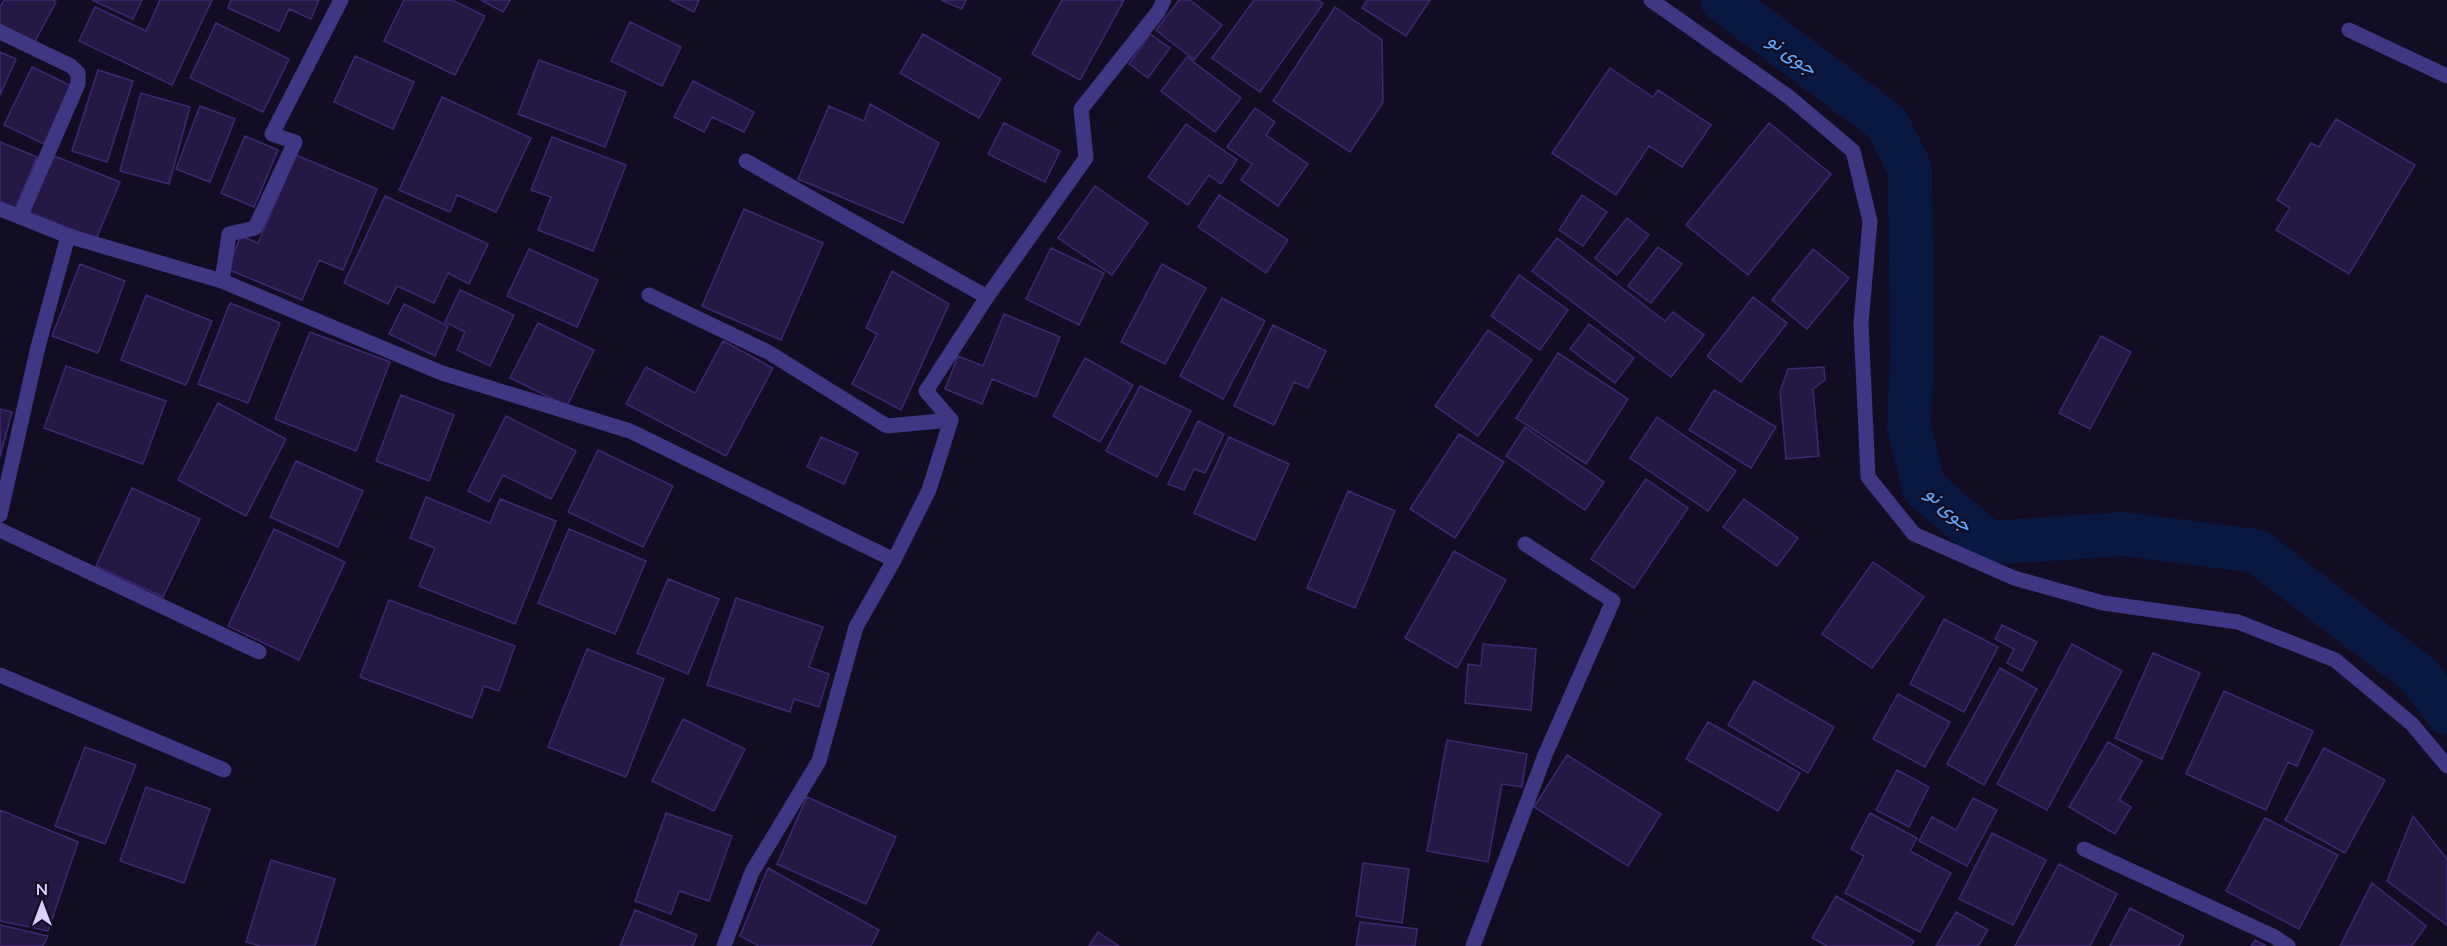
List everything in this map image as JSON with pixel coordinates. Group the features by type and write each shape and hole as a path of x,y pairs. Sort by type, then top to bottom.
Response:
{"street":[{"path":"222,281 229,234 255,228 294,142 272,134 341,0"},
{"path":"951,420 927,391 987,297 1086,158 1081,109 1158,12 1164,0"},
{"path":"1651,0 1789,97 1853,151 1870,221 1860,323 1868,477 1914,534 2014,578 2103,603 2238,622 2335,660 2412,724 2447,766"},
{"path":"2349,30 2447,76"},
{"path":"0,32 71,66 78,73 78,84 20,217"},
{"path":"747,161 987,297"},
{"path":"0,209 68,236 222,281 442,373 630,431 894,560"},
{"path":"0,515 38,347 68,236"},
{"path":"649,295 768,352 887,426 951,420"},
{"path":"724,946 752,872 819,761 856,627 894,560 929,490 951,420"},
{"path":"0,530 259,652"},
{"path":"1473,946 1545,755 1613,601 1525,544"},
{"path":"0,675 224,770"},
{"path":"2084,849 2273,936 2288,946"}],"building":[{"path":"4,0 53,0 56,2 34,43 0,24 0,7"},
{"path":"92,0 142,0 133,19"},
{"path":"160,0 212,0 172,85 79,41 95,7 146,31"},
{"path":"231,0 319,0 311,19 289,9 279,31 228,8"},
{"path":"404,0 452,0 485,16 455,75 384,41"},
{"path":"481,0 510,0 503,12"},
{"path":"670,0 699,0 694,12"},
{"path":"941,0 966,0 962,9"},
{"path":"1062,0 1124,0 1080,80 1032,54"},
{"path":"1179,0 1190,0 1222,25 1194,60 1156,30"},
{"path":"1254,0 1318,0 1323,4 1260,92 1212,58"},
{"path":"1367,0 1430,0 1406,36 1362,8"},
{"path":"1335,7 1382,40 1383,102 1350,152 1273,101"},
{"path":"630,22 681,47 662,86 611,61"},
{"path":"216,23 289,59 263,112 190,78"},
{"path":"923,34 1001,79 979,118 900,73"},
{"path":"1150,34 1170,48 1148,78 1129,64"},
{"path":"0,52 16,59 0,95"},
{"path":"355,56 414,82 393,129 334,102"},
{"path":"1187,57 1241,98 1215,132 1161,91"},
{"path":"539,60 626,92 605,147 518,114"},
{"path":"32,67 72,86 44,144 4,125"},
{"path":"1610,68 1653,97 1658,90 1711,125 1682,167 1649,146 1616,195 1552,153"},
{"path":"98,70 133,81 107,162 72,151"},
{"path":"693,81 754,112 744,132 712,117 704,132 674,117"},
{"path":"141,93 190,107 169,184 120,171"},
{"path":"442,97 531,138 496,212 457,195 450,212 399,190"},
{"path":"870,104 939,143 903,223 798,179 829,106 864,121"},
{"path":"200,106 235,119 210,182 176,169"},
{"path":"1255,108 1275,122 1266,135 1308,164 1278,206 1241,180 1252,164 1227,147"},
{"path":"2336,119 2415,165 2349,274 2276,230 2290,208 2277,200 2311,143 2319,147"},
{"path":"1004,123 1060,151 1045,182 988,154"},
{"path":"1769,123 1831,174 1748,275 1686,225"},
{"path":"1186,124 1237,160 1221,184 1209,175 1188,205 1148,177"},
{"path":"245,136 278,150 254,207 221,193"},
{"path":"552,137 626,165 593,251 538,230 551,197 531,190"},
{"path":"0,142 37,157 13,214 0,208"},
{"path":"49,154 120,182 96,239 26,211"},
{"path":"296,155 377,189 343,270 319,260 302,300 227,269 241,236 258,243"},
{"path":"1095,186 1148,223 1112,275 1058,238"},
{"path":"1219,195 1288,240 1266,273 1198,227"},
{"path":"1582,195 1607,212 1583,246 1559,230"},
{"path":"385,196 488,244 469,284 448,273 434,303 397,286 388,304 344,283"},
{"path":"744,209 823,243 781,340 702,306"},
{"path":"1627,218 1649,235 1617,275 1595,258"},
{"path":"1557,238 1665,321 1673,312 1704,335 1671,377 1532,271"},
{"path":"1658,247 1682,264 1651,303 1628,286"},
{"path":"1051,248 1104,273 1079,325 1026,299"},
{"path":"529,249 598,280 577,327 507,296"},
{"path":"1813,249 1849,278 1807,329 1772,300"},
{"path":"80,264 125,281 98,353 52,336"},
{"path":"1162,264 1206,288 1165,364 1121,342"},
{"path":"892,271 949,304 901,410 852,384 877,334 866,328"},
{"path":"1519,275 1568,310 1540,350 1491,316"},
{"path":"460,290 514,315 490,366 457,350 465,332 445,322"},
{"path":"146,295 212,321 186,385 121,360"},
{"path":"1753,297 1787,323 1741,382 1707,356"},
{"path":"1222,298 1265,321 1223,399 1180,376"},
{"path":"230,303 280,323 248,403 198,384"},
{"path":"404,304 448,326 435,356 389,334"},
{"path":"1004,314 1060,337 1036,397 992,379 982,404 945,389 958,356 983,366"},
{"path":"538,323 594,350 567,406 510,378"},
{"path":"1589,324 1634,358 1615,383 1570,349"},
{"path":"1273,325 1326,351 1308,388 1294,382 1274,425 1234,406"},
{"path":"1488,330 1532,360 1478,436 1435,406"},
{"path":"310,332 390,362 356,451 275,419"},
{"path":"2101,336 2131,352 2090,429 2059,413"},
{"path":"723,341 773,368 726,456 626,404 646,367 695,393"},
{"path":"1558,353 1628,399 1586,464 1516,418"},
{"path":"1085,358 1133,385 1100,442 1053,416"},
{"path":"66,366 166,401 143,464 44,428"},
{"path":"1824,367 1825,380 1813,389 1819,456 1786,459 1780,392 1788,369"},
{"path":"1140,386 1191,411 1157,477 1106,451"},
{"path":"1714,390 1776,427 1751,468 1689,430"},
{"path":"401,395 454,415 429,481 376,461"},
{"path":"218,403 286,439 246,516 178,480"},
{"path":"0,409 12,412 0,457"},
{"path":"506,416 576,451 551,499 503,475 489,502 468,491"},
{"path":"1657,417 1736,471 1708,511 1630,458"},
{"path":"1198,421 1224,434 1205,473 1194,469 1184,490 1168,484"},
{"path":"1525,427 1604,482 1585,510 1506,456"},
{"path":"1459,434 1504,462 1455,538 1410,509"},
{"path":"821,437 858,453 844,484 807,467"},
{"path":"1229,437 1289,464 1255,540 1194,513"},
{"path":"598,450 673,486 643,547 568,512"},
{"path":"296,461 363,491 338,547 270,517"},
{"path":"1646,479 1688,508 1634,588 1591,559"},
{"path":"132,488 200,519 163,597 96,566"},
{"path":"1348,491 1395,511 1355,608 1307,588"},
{"path":"426,497 490,523 500,499 556,521 515,624 419,586 435,548 410,538"},
{"path":"1744,499 1798,538 1777,566 1723,527"},
{"path":"274,529 345,562 299,660 228,626"},
{"path":"569,529 646,561 615,634 538,603"},
{"path":"1454,551 1506,580 1457,668 1405,638"},
{"path":"1873,562 1924,597 1872,668 1822,634"},
{"path":"668,579 719,599 688,674 637,653"},
{"path":"736,598 823,627 809,667 829,674 819,707 794,699 790,712 707,685"},
{"path":"389,600 515,646 499,691 484,686 472,718 360,677"},
{"path":"1944,619 1998,647 1964,712 1910,684"},
{"path":"2002,625 2037,642 2022,671 2007,663 2014,649 1995,639"},
{"path":"1483,644 1536,649 1531,710 1465,703 1468,664 1481,666"},
{"path":"2072,644 2122,671 2047,810 1997,784"},
{"path":"587,649 664,679 626,777 548,747"},
{"path":"2153,653 2200,673 2162,759 2115,738"},
{"path":"2000,668 2037,689 1984,785 1947,764"},
{"path":"1754,681 1834,727 1808,773 1728,725"},
{"path":"2224,691 2313,731 2297,766 2288,762 2266,810 2186,774"},
{"path":"1898,694 1950,722 1925,767 1873,739"},
{"path":"683,719 745,749 714,811 652,781"},
{"path":"1708,722 1800,773 1778,811 1686,759"},
{"path":"1447,740 1527,754 1522,787 1502,784 1488,862 1427,851"},
{"path":"2108,742 2142,761 2119,800 2131,807 2115,834 2069,807"},
{"path":"85,747 136,765 105,844 55,826"},
{"path":"2324,748 2385,780 2345,853 2285,820"},
{"path":"1567,755 1661,814 1628,866 1534,807"},
{"path":"1897,770 1929,787 1909,827 1876,810"},
{"path":"146,787 210,809 184,883 120,861"},
{"path":"807,797 896,837 866,904 777,864"},
{"path":"1973,798 1997,810 1967,866 1919,841 1932,817 1956,830"},
{"path":"0,810 78,842 48,931 0,921"},
{"path":"666,813 732,836 709,901 679,891 671,914 635,901"},
{"path":"1870,813 1917,838 1910,851 1951,873 1920,932 1845,893 1864,856 1851,849"},
{"path":"2413,816 2447,859 2447,925 2387,881"},
{"path":"2265,818 2338,855 2299,929 2226,891"},
{"path":"1992,833 2046,860 2013,925 1959,899"},
{"path":"271,860 335,879 315,946 261,946 246,942"},
{"path":"1363,863 1409,869 1402,923 1356,916"},
{"path":"2059,864 2117,894 2090,946 2015,946"},
{"path":"768,868 879,930 871,946 759,946 740,936"},
{"path":"2372,883 2426,926 2412,946 2340,946"},
{"path":"1836,896 1914,941 1911,946 1827,946 1812,938"},
{"path":"2130,908 2184,936 2179,946 2110,946"},
{"path":"635,910 697,935 693,946 620,946"},
{"path":"1956,912 1988,930 1978,946 1936,946"},
{"path":"1360,922 1417,929 1415,946 1356,946"},
{"path":"0,925 48,936 43,946 0,946"},
{"path":"1098,932 1119,946 1089,946"},
{"path":"2255,940 2266,946 2251,946"}],"waterway":[{"name":"جوی نو","path":"1722,0 1887,123 1910,169 1912,358 1909,427 1924,488 1989,543 2123,534 2256,551 2419,675 2447,713"}]}
